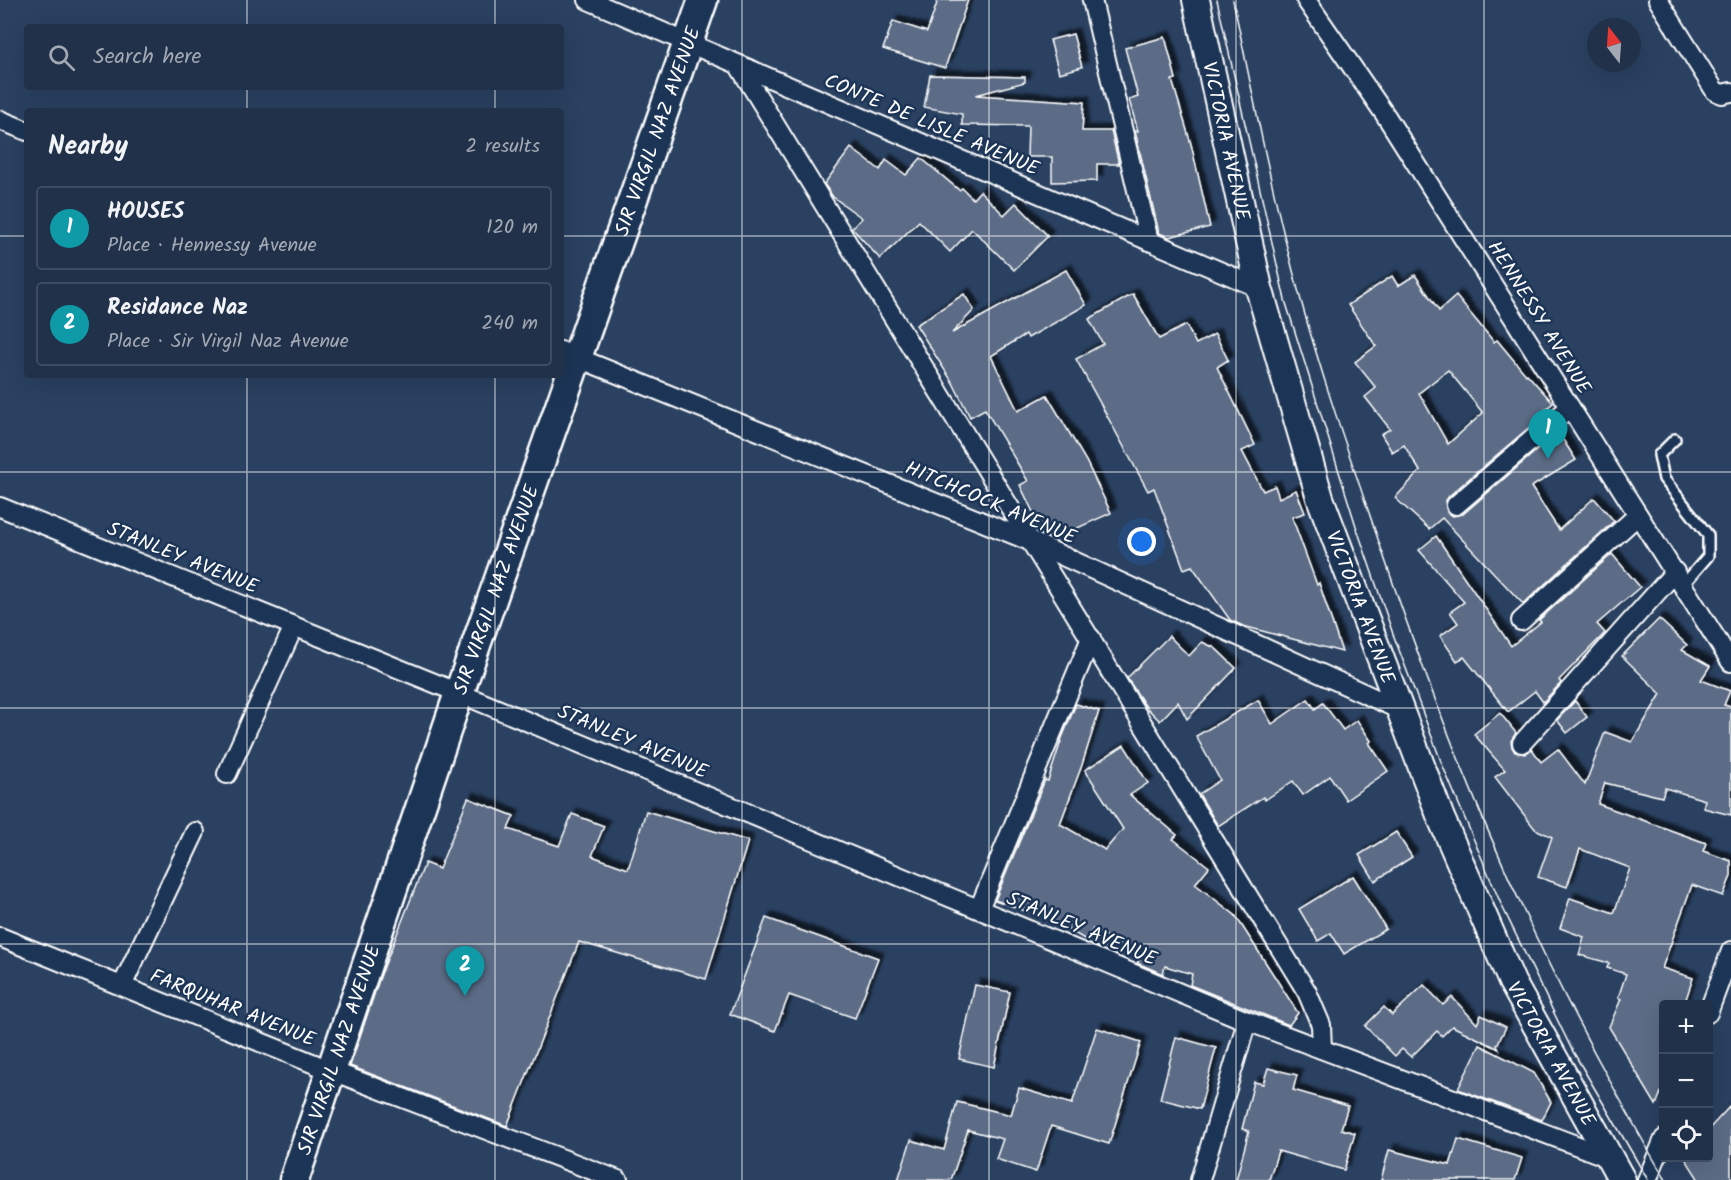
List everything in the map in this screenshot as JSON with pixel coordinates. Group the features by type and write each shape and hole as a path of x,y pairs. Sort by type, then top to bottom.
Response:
{"main road":[{"name":"SIR VIRGIL NAZ AVENUE","path":"564,370 703,0"},
{"name":"VICTORIA AVENUE","path":"1196,0 1259,288 1320,498 1441,818 1512,982 1616,1169"},
{"name":"SIR VIRGIL NAZ AVENUE","path":"294,1180 459,693 562,378"}],"street":[{"name":"CONTE DE LISLE AVENUE","path":"588,0 1259,288"},
{"path":"1092,0 1149,241"},
{"name":"HENNESSY AVENUE","path":"1306,0 1386,116 1731,662"},
{"path":"1658,0 1716,92 1722,94 1731,92"},
{"path":"739,66 1307,992 1321,1025 1322,1049"},
{"path":"0,120 24,130"},
{"name":"HITCHCOCK AVENUE","path":"569,355 1032,542 1398,709"},
{"path":"1456,504 1570,407"},
{"name":"STANLEY AVENUE","path":"0,507 459,693 1247,1021 1322,1049 1616,1169"},
{"path":"1521,621 1638,515"},
{"path":"1521,743 1678,578"},
{"path":"227,774 294,626"},
{"path":"979,909 1091,638"},
{"path":"122,986 195,832"},
{"name":"FARQUHAR AVENUE","path":"0,937 595,1176 618,1180"},
{"path":"1713,1000 1731,951"},
{"path":"1200,1180 1247,1021"},
{"path":"1647,1180 1659,1151"}],"lane":[{"path":"1675,439 1659,455 1664,479 1708,535 1708,556 1678,578"}],"building":[{"path":"938,0 968,0 945,68 883,49 893,21 927,32"},
{"path":"1073,34 1082,67 1059,73 1050,40"},
{"path":"1165,37 1176,79 1172,80 1191,144 1210,227 1169,237 1159,233 1135,131 1138,131 1129,100 1138,97 1125,48"},
{"path":"930,75 1025,77 1025,82 976,95 1084,102 1082,131 1111,131 1119,164 1097,164 1097,181 1052,182 1052,157 1027,157 1028,126 962,125 962,114 924,107"},
{"path":"851,148 880,170 886,160 906,175 921,158 959,190 962,188 973,199 980,191 1004,215 1016,203 1048,236 1014,270 972,229 950,252 919,221 880,259 852,228 862,218 833,197 824,184"},
{"path":"1066,270 1086,305 1028,338 1026,334 991,356 1018,411 1047,395 1086,461 1111,513 1053,539 1044,535 1020,485 1028,481 985,409 970,417 953,383 916,325 964,294 974,310 952,333"},
{"path":"1415,275 1439,311 1456,296 1494,342 1497,340 1553,403 1545,410 1546,413 1449,496 1445,502 1447,512 1453,516 1463,514 1558,432 1576,460 1531,487 1559,530 1594,498 1614,521 1523,604 1442,518 1429,529 1395,498 1420,471 1404,445 1392,452 1381,434 1390,429 1365,397 1376,388 1355,362 1376,346 1348,305 1392,276 1398,286","holes":["1448,370 1483,413 1448,444 1419,393"]},
{"path":"1133,294 1159,339 1186,325 1196,344 1215,334 1228,360 1217,367 1255,445 1242,451 1263,491 1275,486 1279,498 1296,490 1305,513 1292,517 1317,585 1319,583 1342,652 1243,626 1230,620 1192,566 1184,569 1154,488 1148,491 1076,359 1103,344 1089,319"},
{"path":"1436,536 1511,646 1541,622 1539,620 1612,554 1640,587 1597,624 1605,633 1559,680 1561,683 1543,702 1535,691 1508,712 1464,657 1457,661 1440,636 1458,623 1450,612 1464,602 1419,550"},
{"path":"1659,619 1687,645 1682,650 1710,666 1701,680 1730,691 1724,705 1731,707 1731,815 1703,808 1705,800 1665,788 1662,797 1605,783 1598,804 1706,843 1703,851 1731,861 1731,876 1723,896 1692,885 1662,968 1693,978 1686,1000 1659,1000 1659,1098 1656,1105 1609,1027 1621,999 1618,998 1626,974 1607,968 1609,963 1579,955 1584,937 1560,928 1570,898 1614,913 1630,868 1580,849 1567,887 1538,877 1552,837 1535,829 1495,777 1505,770 1474,734 1500,713 1516,733 1511,741 1515,752 1525,754 1532,749 1541,762 1558,749 1585,785 1605,732 1632,742 1661,694 1622,656"},
{"path":"1169,636 1189,656 1202,642 1215,648 1236,668 1187,719 1178,702 1160,721 1146,707 1127,678"},
{"path":"1308,699 1315,709 1323,703 1343,730 1357,720 1388,771 1346,800 1330,776 1303,795 1293,781 1265,800 1263,797 1218,826 1199,794 1220,780 1196,736 1258,700 1272,724"},
{"path":"1575,701 1587,717 1567,733 1557,720"},
{"path":"1076,704 1099,711 1060,824 1105,850 1123,829 1085,770 1124,745 1148,783 1130,795 1177,835 1173,839 1209,867 1195,884 1235,915 1298,1013 1289,1025 1190,985 1192,974 1165,966 1163,974 1137,963 1141,957 1093,929 1086,940 1030,907 1028,912 995,900 1045,780 1048,781"},
{"path":"468,798 514,816 508,829 559,846 572,814 604,826 592,856 628,869 646,811 748,841 706,979 579,942 507,1126 350,1066 380,977 425,863 439,869"},
{"path":"1396,832 1412,857 1375,881 1359,855"},
{"path":"1353,876 1386,929 1344,954 1331,933 1318,941 1299,909"},
{"path":"766,918 878,958 855,1018 789,995 775,1031 730,1014"},
{"path":"975,985 1010,992 994,1067 959,1059"},
{"path":"1424,985 1443,1005 1452,997 1477,1024 1481,1015 1506,1027 1497,1045 1499,1049 1452,1026 1442,1036 1437,1031 1411,1057 1402,1049 1395,1056 1365,1026 1384,1007 1392,1015"},
{"path":"1097,1028 1141,1042 1109,1144 1051,1126 1036,1172 996,1159 1003,1139 968,1130 951,1180 898,1180 911,1140 944,1150 957,1102 1011,1115 1019,1088 1072,1104"},
{"path":"1176,1037 1216,1048 1200,1109 1160,1099"},
{"path":"1480,1045 1534,1073 1551,1102 1542,1120 1458,1089"},
{"path":"1268,1068 1297,1075 1293,1090 1348,1106 1341,1129 1355,1133 1344,1170 1278,1151 1269,1180 1236,1180 1249,1131 1242,1129 1254,1082 1263,1084"},
{"path":"1731,1105 1731,1180 1699,1180 1688,1162 1713,1162 1713,1125"},
{"path":"1458,1139 1522,1158 1515,1180 1381,1180 1389,1150 1450,1165"}],"tram line":[{"path":"1217,0 1285,300 1356,526 1393,634 1444,769 1501,904 1571,1048 1648,1180"},
{"path":"1233,0 1290,260 1328,391 1404,616 1457,755 1515,892 1580,1026 1666,1180"}],"place":[{"name":"HOUSES","path":"1548,459"},
{"name":"Residance Naz","path":"465,996"}]}
